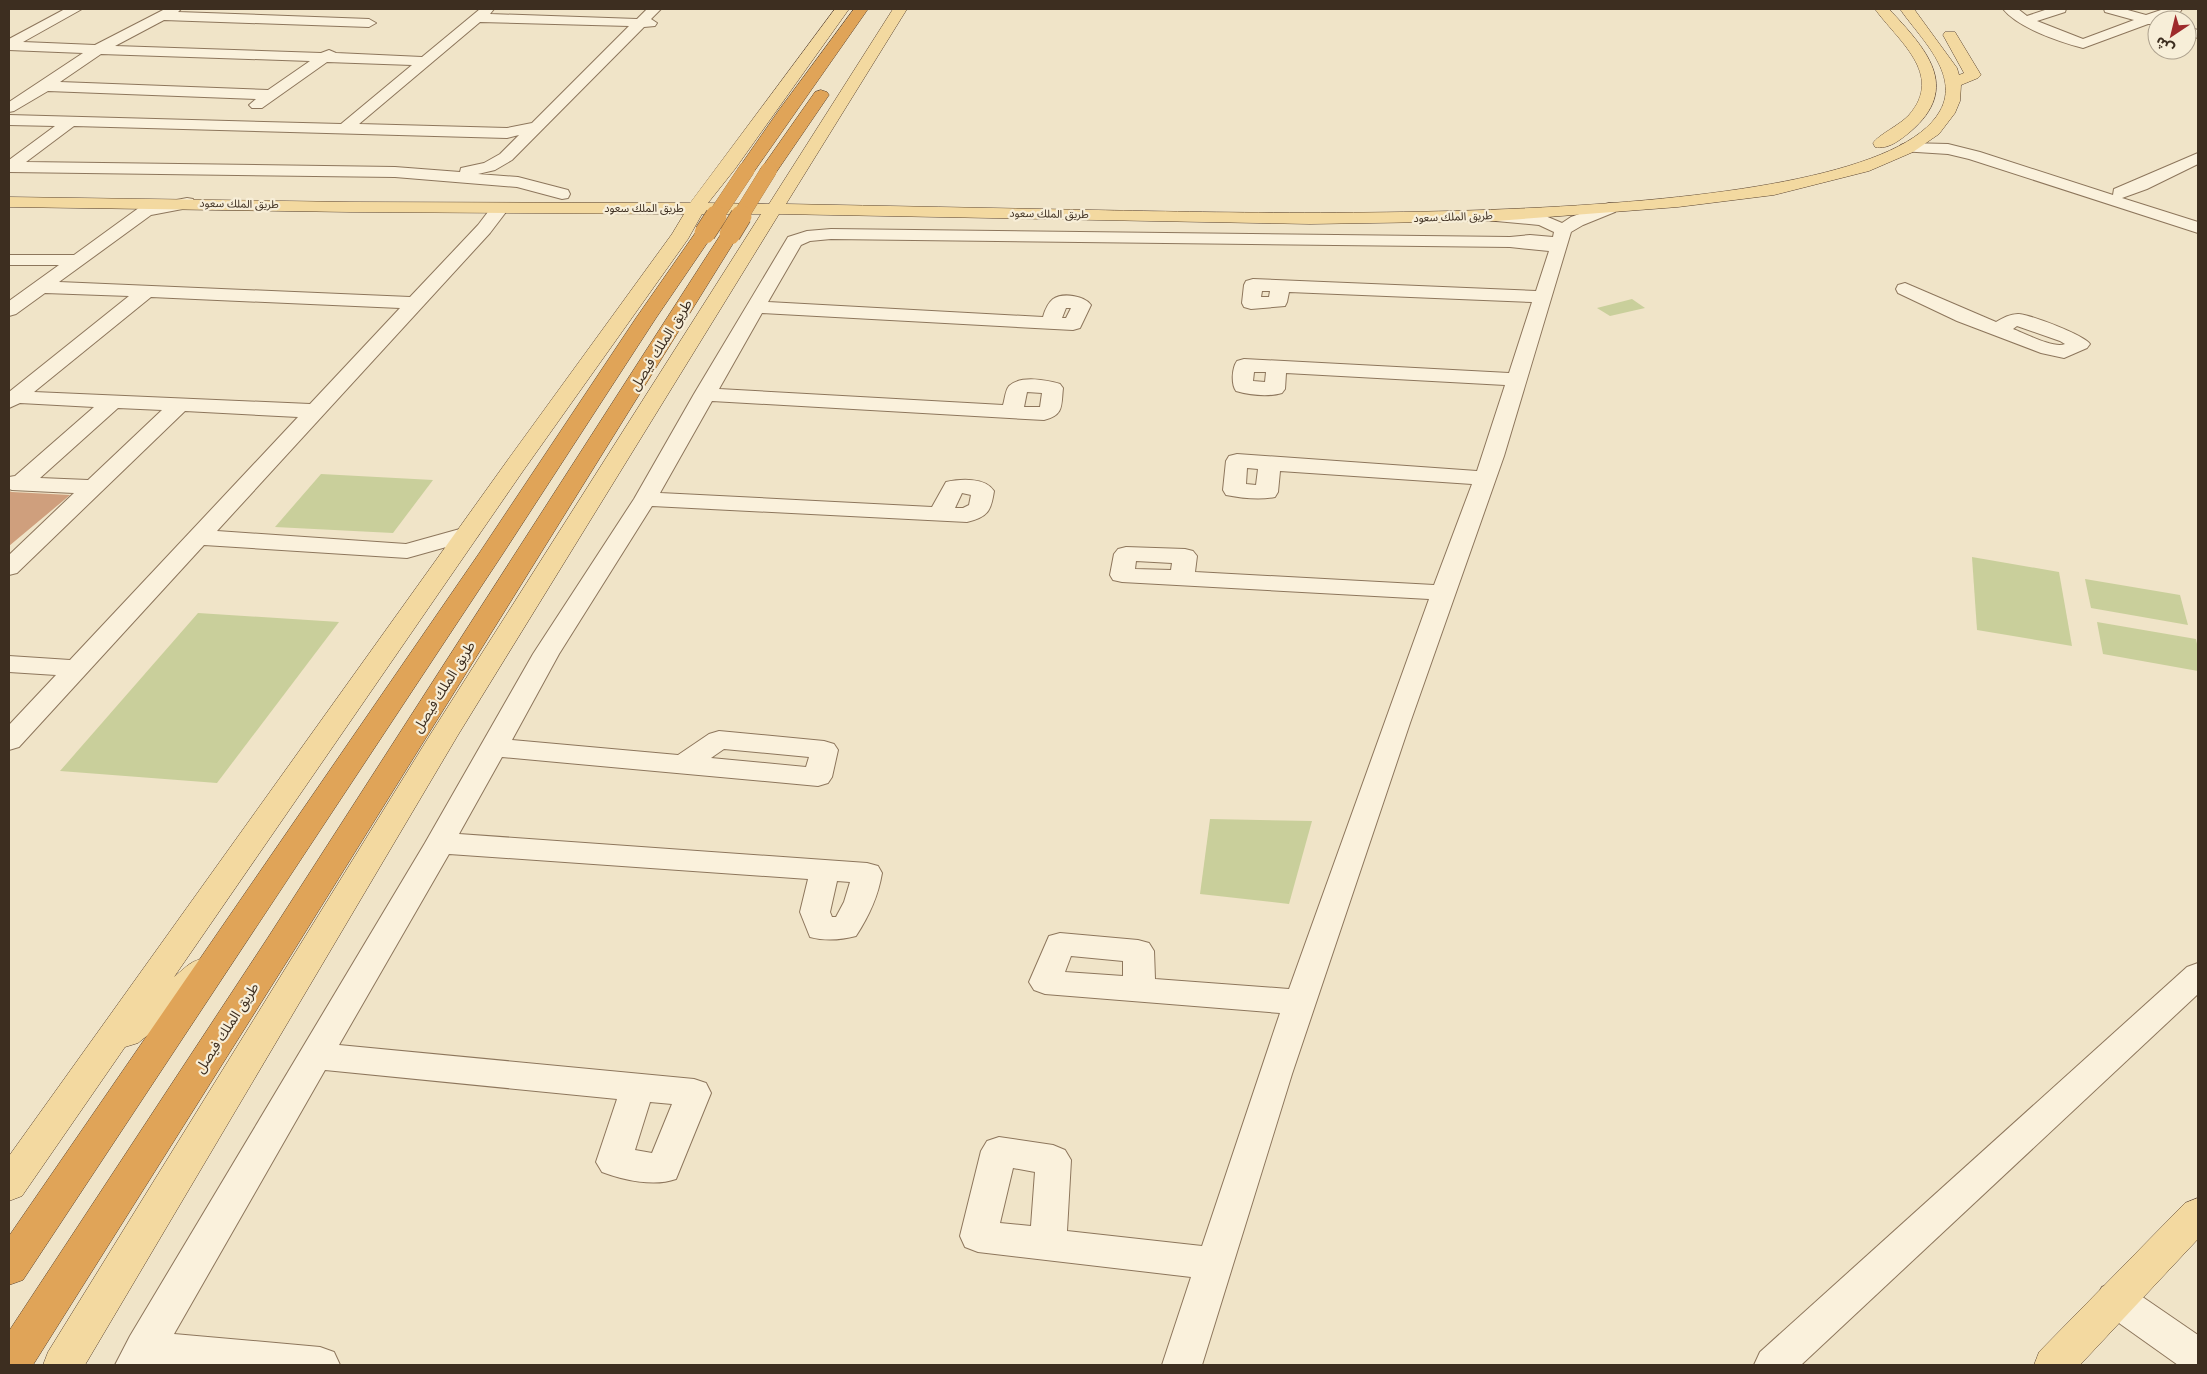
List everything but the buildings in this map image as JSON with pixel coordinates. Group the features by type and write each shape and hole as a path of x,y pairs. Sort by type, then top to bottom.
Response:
{"highway":[{"name":"طريق الملك فيصل","path":"10,1365 279,947 702,217 747,169 785,113 868,17"},
{"name":"طريق الملك فيصل","path":"9,1268 492,552 646,318 702,217 769,170 831,80"}],"main road":[{"path":"9,1185 467,534 702,217 729,165 842,9"},
{"path":"702,217 777,204 900,9"},
{"name":"طريق الملك سعود","path":"9,186 562,194 637,202 702,217 777,204 1298,208 1455,206 1579,199 1741,183 1827,165 1886,141 1907,127 1922,110 1930,92 1928,74 1923,60 1882,9"},
{"path":"1907,9 1949,68 1953,83 1973,75 1950,35 1938,22"},
{"name":"طريق الملك سعود","path":"862,205 1310,219 1496,216 1608,208 1733,195 1801,184 1863,167 1906,148 1933,131 1947,113 1952,100 1953,83"},
{"path":"729,165 728,179 732,182 746,184 778,182 800,169"},
{"path":"800,169 794,191 862,205"},
{"path":"135,203 149,197 165,195 258,196 356,191"},
{"name":"طريق الملك سعود","path":"9,202 500,208 637,202"},
{"path":"637,202 674,214 776,221 792,214 862,205"},
{"path":"64,1365 444,736 524,606 726,288 702,217"},
{"path":"279,947 399,802 444,736"},
{"path":"100,1056 216,960"},
{"path":"212,1120 237,1013"},
{"path":"2054,1365 2198,1214"}],"street":[{"path":"9,45 75,9"},
{"path":"278,20 296,9"},
{"path":"10,167 395,172 457,172 481,169 502,161 648,18 665,9"},
{"path":"2010,9 2048,32 2083,44 2147,22"},
{"path":"2027,20 2060,9"},
{"path":"2110,9 2147,20"},
{"path":"9,108 45,86 98,49 170,12 278,20 369,23"},
{"path":"344,129 483,13 648,18"},
{"path":"228,126 270,94 326,57 344,38 380,14"},
{"path":"518,182 509,171 513,164 648,18"},
{"path":"344,38 337,33 353,23"},
{"path":"9,45 426,61"},
{"path":"64,87 83,71 69,70"},
{"path":"45,86 270,94"},
{"path":"9,120 507,133 537,126"},
{"path":"10,167 70,122"},
{"path":"1933,131 2124,199 2198,228"},
{"path":"507,133 523,141"},
{"path":"1906,148 1948,149 1968,153 2124,199 2144,200 2198,217"},
{"path":"2124,199 2141,185 2198,158"},
{"path":"395,172 518,182 562,194"},
{"path":"2144,200 2198,174"},
{"path":"9,296 135,203"},
{"path":"9,310 146,211 187,203"},
{"path":"9,741 74,668 484,229 500,208"},
{"path":"1182,1365 1300,1002 1485,478 1561,240 1577,221 1608,208"},
{"path":"1496,216 1543,220 1561,240"},
{"path":"320,1365 139,1357 440,843 546,654 645,499 794,241 807,236 831,234 1510,242 1561,240"},
{"path":"9,260 77,260"},
{"path":"1280,286 1544,296"},
{"path":"40,287 414,303"},
{"path":"1906,289 1997,330"},
{"path":"12,399 147,291"},
{"path":"755,307 1051,323"},
{"path":"1276,367 1517,380"},
{"path":"704,394 1012,412"},
{"path":"12,399 315,411"},
{"path":"15,483 112,402"},
{"path":"10,566 179,405"},
{"path":"1269,463 1485,478"},
{"path":"15,483 93,487"},
{"path":"645,499 940,514"},
{"path":"197,537 407,551 467,534"},
{"path":"407,551 441,571"},
{"path":"1182,578 1444,593"},
{"path":"9,664 74,668"},
{"path":"494,746 684,764"},
{"path":"440,843 825,870"},
{"path":"1774,1365 2198,974"},
{"path":"1139,989 1300,1002"},
{"path":"315,1056 638,1088"},
{"path":"1048,1245 1214,1264"},
{"path":"2115,1299 2198,1356"}],"green space":[{"path":"1632,299 1645,308 1610,316 1597,308"},
{"path":"321,474 433,480 393,533 275,527"},
{"path":"1972,557 2059,572 2072,646 1977,630"},
{"path":"2085,579 2180,595 2188,625 2091,608"},
{"path":"198,613 339,622 217,783 60,771"},
{"path":"2097,622 2196,639 2198,671 2103,654"},
{"path":"1210,819 1312,821 1289,904 1200,894"}]}
